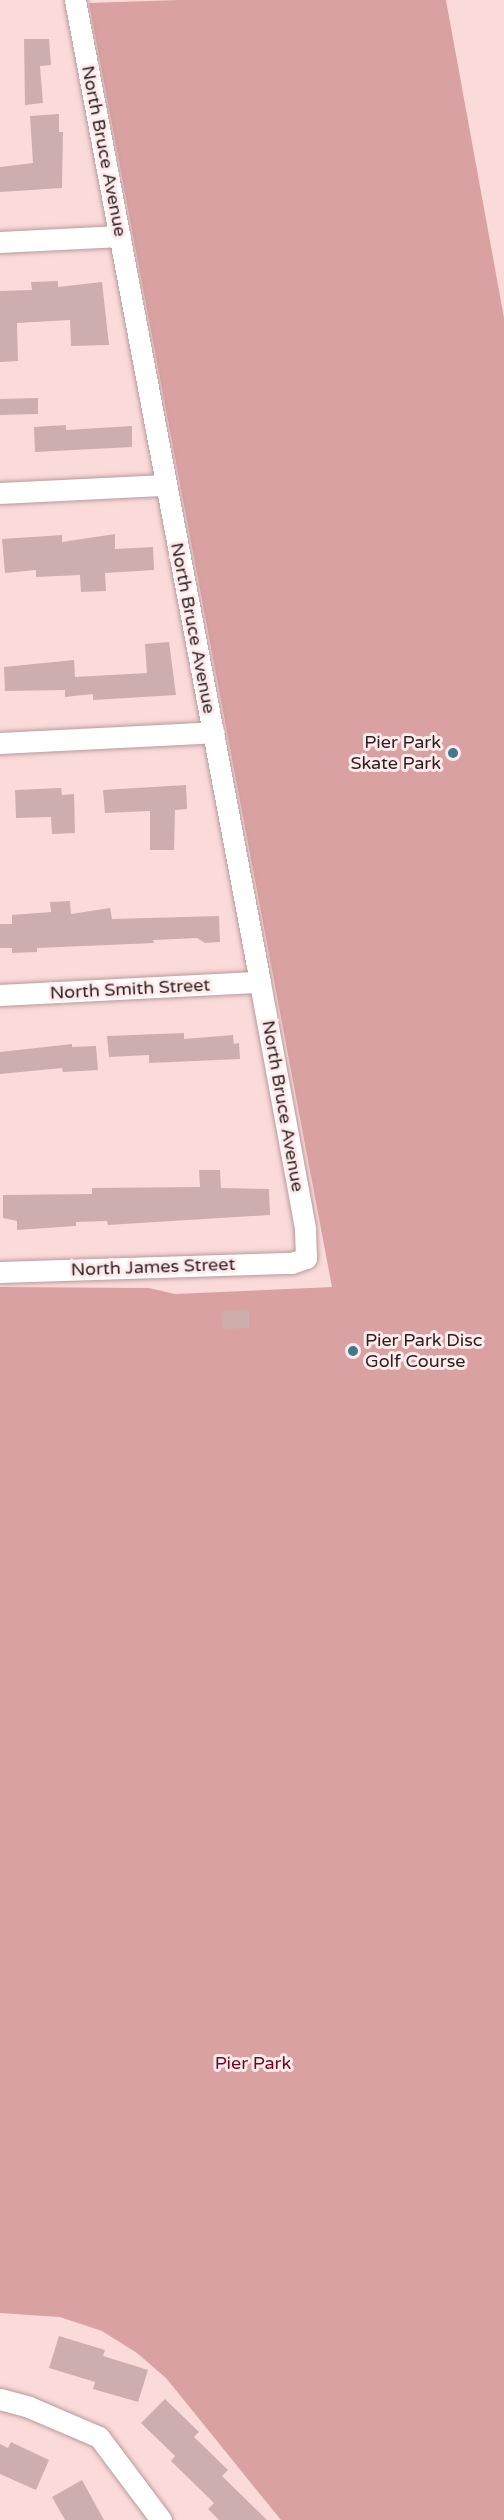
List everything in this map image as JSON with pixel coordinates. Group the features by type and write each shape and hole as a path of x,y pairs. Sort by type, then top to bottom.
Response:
{"street":[{"name":"North Bruce Avenue","path":"75,0 260,982 305,1228 306,1258"},
{"path":"0,242 120,236"},
{"path":"0,494 166,485"},
{"path":"0,743 214,732"},
{"name":"North Smith Street","path":"0,995 260,982"},
{"name":"North James Street","path":"0,1272 292,1263 306,1258"},
{"path":"0,2399 58,2418 99,2437 161,2520"}],"green space":[{"name":"Pier Park","path":"178,0 446,0 504,318 504,2520 281,2520 166,2378 137,2353 102,2331 60,2317 0,2313 0,1287 149,1288 175,1294 332,1287 89,3"}],"building":[{"path":"24,39 49,39 51,65 40,66 43,103 25,105"},
{"path":"59,114 59,132 63,132 62,188 0,192 0,167 33,163 30,116"},
{"path":"58,281 58,287 102,282 109,345 71,346 70,320 17,323 18,361 0,362 0,291 32,290 31,282"},
{"path":"38,398 38,414 0,415 0,399"},
{"path":"66,425 66,430 132,426 132,447 35,452 34,427"},
{"path":"115,534 115,549 153,547 154,570 105,573 106,591 81,592 80,575 36,577 36,570 5,573 2,539 62,535 62,542"},
{"path":"169,642 176,695 93,700 93,694 65,697 65,690 5,691 4,667 74,660 75,677 147,673 145,644"},
{"path":"186,785 187,809 175,810 174,850 150,850 150,811 105,813 103,790"},
{"path":"61,788 62,795 74,794 75,833 52,834 51,817 16,818 15,790"},
{"path":"70,901 71,914 110,908 112,919 219,916 220,942 205,943 197,938 153,940 154,943 37,948 37,952 12,953 12,948 0,948 0,924 12,924 12,915 51,912 50,902"},
{"path":"184,1033 184,1039 233,1035 234,1044 239,1043 240,1059 149,1063 149,1055 109,1057 107,1036"},
{"path":"72,1044 72,1047 96,1046 98,1070 63,1072 62,1068 0,1074 0,1052"},
{"path":"199,1170 220,1170 221,1188 269,1189 270,1215 108,1225 107,1221 76,1222 76,1226 17,1230 17,1221 3,1218 3,1195 92,1194 92,1188 200,1187"},
{"path":"249,1310 249,1328 223,1329 222,1311"},
{"path":"59,2336 105,2350 103,2356 148,2370 138,2402 93,2389 95,2382 49,2368"},
{"path":"165,2399 199,2432 194,2437 228,2470 222,2476 267,2520 219,2520 208,2509 214,2503 171,2461 175,2456 141,2423"},
{"path":"11,2442 49,2460 36,2490 0,2474 0,2444 8,2448"},
{"path":"82,2480 104,2520 65,2520 52,2497"}],"place":[{"name":"Pier Park Skate Park","path":"453,753"},
{"name":"Pier Park Disc Golf Course","path":"353,1351"}]}
